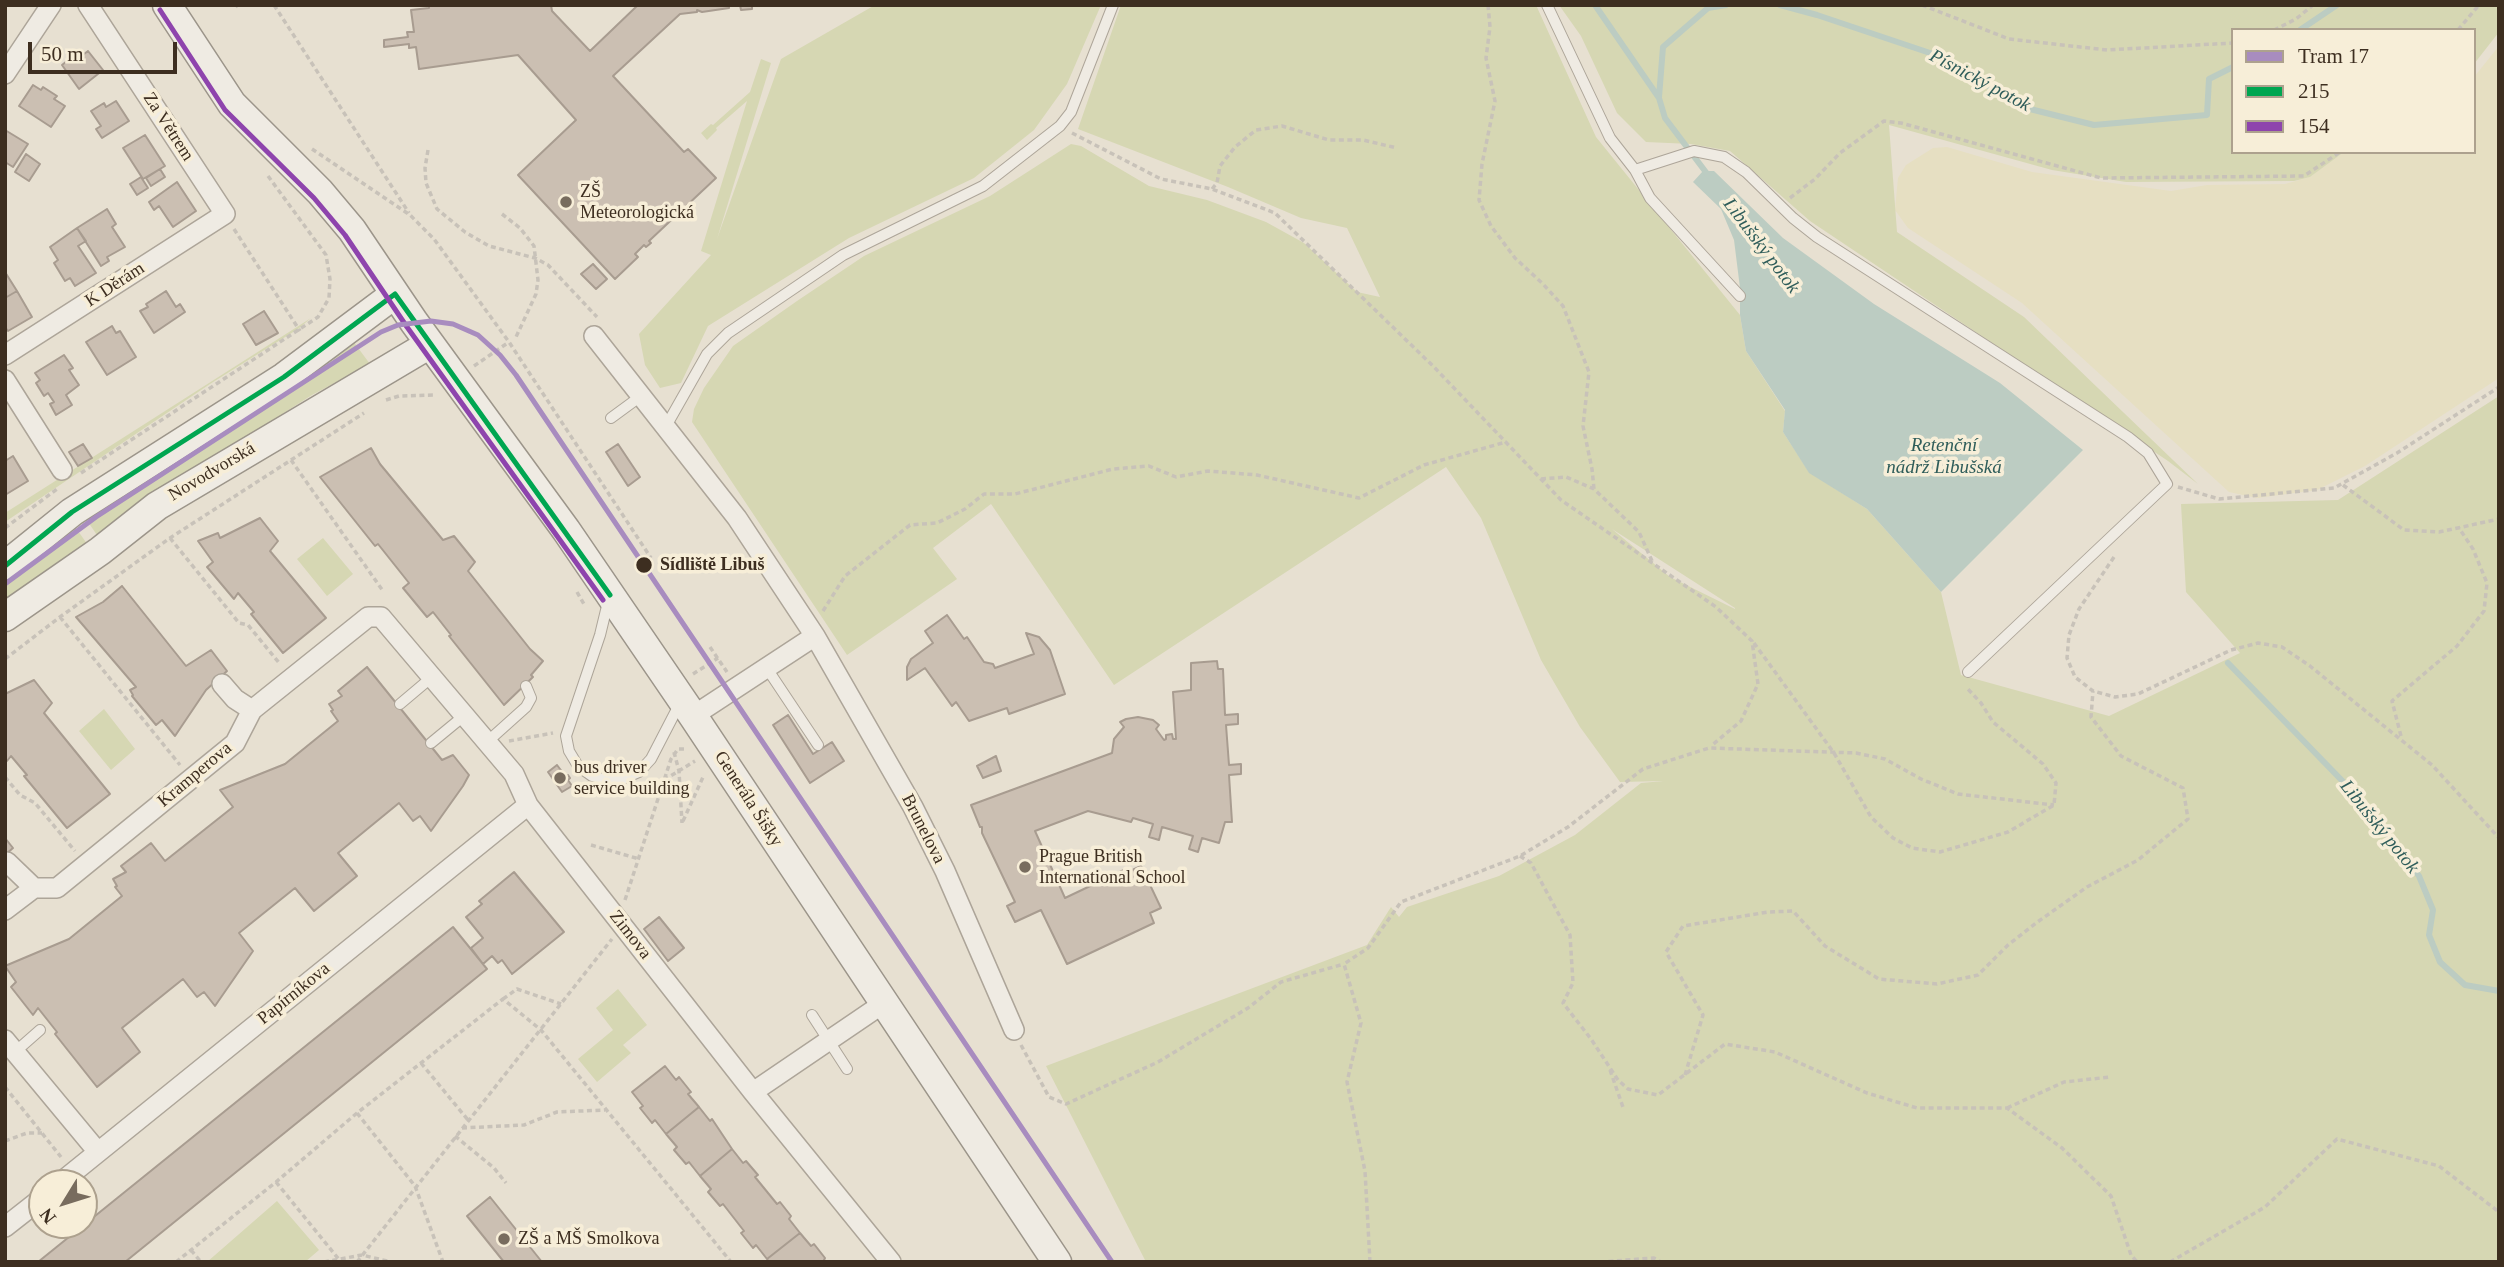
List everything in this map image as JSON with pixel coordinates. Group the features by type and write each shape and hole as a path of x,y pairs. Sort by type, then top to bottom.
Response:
{"main road":[{"name":"Generála Šišky","path":"167,5 232,104 336,211 375,262 598,600 687,707 1057,1262"},
{"path":"5,566 72,512 284,377 396,294"},
{"name":"Novodvorská","path":"5,617 100,551 157,506 430,344"}],"street":[{"path":"5,74 51,5"},
{"name":"Za Větrem","path":"88,5 225,215"},
{"name":"K Děrám","path":"5,355 225,215"},
{"name":"Brunelova","path":"595,327 641,396 817,627 913,807 1014,1030"},
{"path":"5,380 69,476"},
{"name":"Kramperova","path":"5,910 34,888 57,888 87,864 235,743 252,709 368,617"},
{"name":"Zimova","path":"368,617 381,617 514,774 528,805 753,1092 891,1262"},
{"path":"687,707 737,687 817,627"},
{"path":"222,684 235,699 252,709"},
{"name":"Papírníkova","path":"78,1169 528,805"},
{"path":"7,862 34,888"},
{"path":"753,1092 884,1003"},
{"path":"10,1046 98,1152"},
{"path":"5,1227 28,1209"}],"lane":[{"path":"665,428 707,354 728,334 843,255 983,186 1060,126 1071,112 1113,5"},
{"path":"1547,5 1610,138 1635,170 1650,198 1740,296"},
{"path":"1635,170 1693,151 1715,154 1734,163 1780,206 1826,243 2129,437 2148,453 2167,484 1968,672"},
{"path":"611,418 641,396"},
{"path":"598,600 600,635 566,736 569,751 578,766 592,776 607,780 625,778 639,772 687,707"},
{"path":"766,667 818,745"},
{"path":"400,704 432,677"},
{"path":"487,742 526,707 531,698 526,686"},
{"path":"431,743 465,715"},
{"path":"812,1015 847,1069"},
{"path":"10,1046 40,1030"}],"path":[{"path":"274,5 410,215 438,244 509,342 651,558"},
{"path":"1489,5 1490,27 1486,58 1495,101 1482,164 1479,200 1491,226 1515,258 1563,306 1590,372 1583,426 1594,489"},
{"path":"1922,5 2009,39 2107,50 2231,43"},
{"path":"2278,28 2296,19 2313,5"},
{"path":"2460,28 2479,5"},
{"path":"1780,206 1815,179 1840,153 1884,121 1901,123 2101,178 2304,176 2337,154"},
{"path":"1060,126 1161,179 1212,189 1275,213 1433,366 1561,500 1716,607 1752,641 1835,753 1871,817 1893,838 1912,848 1940,852 2008,832 2054,805"},
{"path":"1212,189 1217,183 1220,166 1235,147 1256,130 1282,126 1329,140 1363,140 1397,148"},
{"path":"310,147 410,215"},
{"path":"428,150 426,183 437,209 465,232 489,246 535,258 548,265 595,327"},
{"path":"5,528 69,476 300,331 318,317 329,298 330,279 326,255 262,168"},
{"path":"502,214 520,228 534,246 538,280 536,294 516,337"},
{"path":"225,215 300,331"},
{"path":"2167,484 2218,499 2334,488 2343,485 2499,387"},
{"path":"380,403 399,396 435,394 443,404"},
{"path":"5,659 170,538 368,410"},
{"path":"817,627 845,576 911,525 937,523 965,509 984,494 1015,494 1113,469 1149,466 1176,477 1208,471 1257,475 1359,498 1424,465 1506,442"},
{"path":"291,460 383,591"},
{"path":"1541,479 1566,477 1594,489 1639,531 1654,565"},
{"path":"2343,485 2404,530 2439,532 2499,519"},
{"path":"2402,738 2392,701 2457,646 2484,611 2487,583 2473,549 2459,528"},
{"path":"170,538 239,624 248,625 291,678"},
{"path":"2118,551 2079,609 2069,635 2067,658 2075,677 2093,691 2115,697 2138,694 2231,650 2258,643 2282,647 2402,738 2432,765 2499,838"},
{"path":"577,591 598,600"},
{"path":"60,617 191,778"},
{"path":"1709,748 1741,721 1758,684 1752,641"},
{"path":"710,647 737,687"},
{"path":"687,663 691,676 718,658"},
{"path":"1968,672 1965,685 1993,722 2043,764 2056,783 2054,805"},
{"path":"1685,1076 1703,1015 1666,952 1683,926 1768,912 1793,911 1825,946 1879,979 1937,984 1978,975 2008,945 2036,923 2087,887 2138,860 2188,819 2183,788 2122,756 2091,717 2093,691"},
{"path":"507,741 554,733"},
{"path":"1014,1030 1049,1097 1066,1104 1158,1062 1248,1008 1281,982 1344,964 1368,948 1401,902 1520,856 1568,827 1643,769 1709,748 1856,753 1885,759 1922,779 1958,793 2054,805"},
{"path":"624,905 674,752 687,749"},
{"path":"674,752 679,771 682,822 704,775"},
{"path":"664,780 695,761"},
{"path":"5,776 20,794 35,803 87,864"},
{"path":"591,845 639,859"},
{"path":"1520,856 1531,863 1570,935 1573,983 1563,1003 1618,1080 1628,1089 1658,1095 1725,1044 1775,1052 1867,1093 1917,1108 2007,1108 2064,1082 2110,1077"},
{"path":"358,1262 612,938"},
{"path":"1344,964 1361,1023 1347,1082 1365,1171 1370,1262"},
{"path":"176,1262 357,1113 517,989 561,1004"},
{"path":"503,999 541,1030 731,1262"},
{"path":"1607,1061 1624,1110"},
{"path":"421,1063 468,1120"},
{"path":"5,1087 42,1133 62,1169"},
{"path":"2007,1108 2063,1148 2111,1196 2131,1255 2137,1262"},
{"path":"461,1128 524,1125 557,1112 605,1110"},
{"path":"357,1113 415,1186 443,1262"},
{"path":"5,1141 26,1133 42,1133"},
{"path":"455,1136 494,1168 506,1183"},
{"path":"2171,1262 2265,1207 2337,1139 2439,1166 2499,1212"},
{"path":"276,1182 340,1260"},
{"path":"191,1250 201,1262"},
{"path":"324,1262 362,1255 391,1262"},
{"path":"1600,1262 1654,1258 1661,1262"}],"shaded area":[{"path":"2499,46 2499,378 2365,466 2317,490 2257,498 2229,492 2022,303 1908,228 1895,210 1898,178 1906,165 1933,148 1947,147 2032,172 2171,191 2207,185 2285,184 2310,177 2341,154 2476,154 2476,75"}],"green space":[{"path":"875,5 1101,5 1067,84 1034,130 974,178 849,238 708,326 681,383 660,388 645,365 639,334 711,255 701,251 747,101 716,128 707,140 701,133 750,92 761,59 771,63 717,239 781,59"},
{"path":"1121,5 1536,5 1596,137 1740,315 1746,351 1785,411 1783,432 1809,472 1867,509 1941,592 1961,675 2109,716 2240,653 2186,592 2181,504 2338,500 2499,396 2499,1262 1146,1262 1046,1066 1367,945 1391,907 1399,917 1407,907 1499,876 1575,835 1641,783 1664,781 1620,782 1580,727 1541,660 1481,518 1446,467 1114,685 991,504 933,548 957,579 847,655 692,422 694,409 704,388 733,346 797,301 864,256 990,196 1071,144 1081,146 1149,186 1207,200 1266,222 1304,243 1357,292 1380,297 1347,228 1301,218 1078,129","holes":["1612,529 1735,608 1670,577"]},
{"path":"1559,5 2499,5 2499,32 2476,61 2476,28 2231,28 2231,154 2341,154 2310,177 2294,181 2126,182 2052,170 1889,125 1897,232 2024,317 2198,484 2168,461 1810,221 1730,151 1691,144 1646,142 1617,113 1581,36"},
{"path":"311,318 298,329 210,384 5,522 5,513"},
{"path":"350,337 370,364 312,395 193,471 101,541 82,513"},
{"path":"71,521 90,548 69,555 5,603 5,578"},
{"path":"323,538 353,574 327,596 297,559"},
{"path":"104,709 135,749 111,770 79,731"},
{"path":"618,989 647,1025 623,1045 631,1053 597,1082 578,1059 613,1030 596,1008"},
{"path":"277,1201 319,1250 305,1262 207,1262"}],"water":[{"name":"Retenční nádrž Libušská","path":"1703,171 1714,171 1783,238 1874,304 2000,383 2083,450 1941,592 1867,509 1809,473 1783,432 1785,410 1746,351 1734,240 1721,209 1693,182"}],"building":[{"path":"429,5 551,5 552,11 590,51 638,5 729,5 729,8 680,14 613,76 684,152 688,149 716,178 649,241 651,243 646,247 644,245 635,254 638,257 615,279 518,175 576,120 518,55 419,69 416,47 409,48 409,44 384,47 384,40 408,37 407,32 414,32 411,10 429,8"},
{"path":"740,5 752,5 752,9 741,10"},
{"path":"88,51 103,70 79,89 62,65 72,57 75,61"},
{"path":"33,85 41,90 43,87 57,96 54,99 65,106 51,127 19,106"},
{"path":"116,101 129,121 102,138 96,129 101,126 91,111 104,103 106,107"},
{"path":"5,130 28,144 13,167 5,162"},
{"path":"145,135 165,166 143,179 123,148"},
{"path":"26,154 40,164 29,181 15,172"},
{"path":"160,169 165,177 151,186 146,178"},
{"path":"141,177 148,188 137,195 130,184"},
{"path":"177,182 196,211 173,227 159,206 154,210 149,202"},
{"path":"107,209 116,224 112,227 125,247 107,257 109,261 101,266 77,228"},
{"path":"77,228 86,241 78,246 96,273 75,286 70,278 65,281 54,263 58,260 50,247"},
{"path":"593,264 607,279 596,289 581,274"},
{"path":"5,272 17,291 5,298"},
{"path":"17,291 32,317 8,331 5,327 5,298"},
{"path":"166,291 176,307 180,304 185,312 154,333 140,311"},
{"path":"264,311 278,333 256,345 243,324"},
{"path":"112,326 116,333 120,331 136,357 107,375 86,342"},
{"path":"64,355 73,368 69,370 79,385 66,395 72,405 56,415 50,404 54,402 48,393 44,396 36,383 40,380 35,373"},
{"path":"83,444 92,458 78,466 69,452"},
{"path":"618,444 640,477 628,486 606,452"},
{"path":"371,448 380,464 443,540 454,536 475,562 468,571 530,649 543,661 531,675 533,677 504,705 433,612 427,617 403,588 409,583 378,544 375,546 320,477"},
{"path":"13,456 28,481 5,495 5,461"},
{"path":"260,518 278,541 270,551 326,618 283,653 251,614 254,612 238,593 234,599 207,567 213,562 198,541 218,533 220,538"},
{"path":"122,586 186,666 211,650 227,671 206,690 175,736 162,720 156,725 132,696 130,690 136,687 76,617 103,602"},
{"path":"947,615 964,639 967,637 984,662 993,664 995,668 1034,654 1026,633 1039,637 1050,650 1065,694 1009,714 1007,708 969,721 956,702 952,706 925,668 907,680 907,667 911,659 933,643 925,631"},
{"path":"1217,661 1218,669 1223,669 1225,715 1238,714 1238,724 1226,725 1229,765 1241,764 1241,774 1229,775 1232,822 1225,822 1219,843 1202,838 1198,852 1189,849 1193,836 1162,827 1159,840 1149,837 1153,824 1133,818 1131,822 1088,811 1035,831 1065,898 1128,868 1130,871 1141,866 1161,908 1150,913 1154,923 1067,964 1041,910 1015,922 1007,906 1015,902 971,805 1112,753 1114,739 1124,727 1120,722 1126,719 1138,717 1153,720 1159,725 1156,729 1164,740 1166,735 1172,734 1173,739 1176,739 1173,692 1191,690 1191,663"},
{"path":"367,667 442,760 453,755 469,775 463,786 431,831 420,816 413,821 399,803 338,853 357,876 314,911 295,888 239,933 253,951 215,1006 204,992 197,997 183,979 122,1028 140,1052 97,1087 38,1008 33,1015 11,987 16,982 5,966 69,939 122,896 113,879 126,872 121,866 151,843 165,861 233,807 220,790 285,764 338,721 329,704 342,696 338,691"},
{"path":"34,680 52,703 44,713 110,794 67,828 11,756 7,761 5,759 5,694"},
{"path":"788,715 813,754 832,742 844,761 810,783 773,725"},
{"path":"996,756 1001,771 983,778 977,766"},
{"name":"bus driver service building","path":"557,765 566,777 568,775 572,786 562,792 548,772"},
{"path":"5,838 13,848 5,855"},
{"path":"514,872 564,932 512,974 502,960 498,963 492,956 483,964 471,948 483,938 466,917 482,904 479,901"},
{"path":"659,917 684,948 668,961 644,929"},
{"path":"453,927 487,969 125,1262 38,1262 66,1239 98,1239 98,1214"},
{"path":"665,1066 676,1080 679,1077 699,1107 666,1134 655,1120 652,1123 632,1092"},
{"path":"699,1107 710,1121 712,1119 732,1149 700,1176 689,1162 686,1164 674,1150 677,1147 666,1134"},
{"path":"732,1149 743,1163 746,1161 758,1175 755,1177 777,1204 780,1202 800,1233 767,1259 756,1245 753,1248 741,1233 744,1231 723,1204 720,1206 708,1192 711,1189 700,1176"},
{"name":"ZŠ a MŠ Smolkova","path":"490,1197 542,1262 504,1262 467,1216"},
{"path":"800,1233 811,1246 814,1244 825,1258 823,1262 769,1262 767,1259"}],"waterway":[{"name":"Libušský potok","path":"1595,5 1659,98 1665,118 1708,175"},
{"name":"Písnický potok","path":"1659,97 1663,47 1708,8 1726,5"},
{"name":"Písnický potok","path":"1780,5 1942,57 2022,107 2094,125 2207,115 2209,79 2231,68"},
{"name":"Písnický potok","path":"2303,28 2337,5"},
{"name":"Libušský potok","path":"2228,663 2356,795 2419,876 2433,910 2429,935 2440,962 2465,985 2499,991"}],"tram line":[{"name":"17","path":"5,584 96,517 381,332 398,325 431,321 453,324 478,335 500,355 516,375 1112,1262"}],"transit line":[{"name":"154","path":"160,10 225,110 314,198 345,235 407,327 603,600"},
{"name":"215","path":"5,566 72,512 284,377 395,294 610,595"}],"place":[{"name":"ZŠ Meteorologická","path":"566,202"},
{"name":"Sídliště Libuš","path":"644,565"},
{"name":"bus driver service building","path":"560,778"},
{"name":"Prague British International School","path":"1025,867"},
{"name":"ZŠ a MŠ Smolkova","path":"504,1239"}]}
